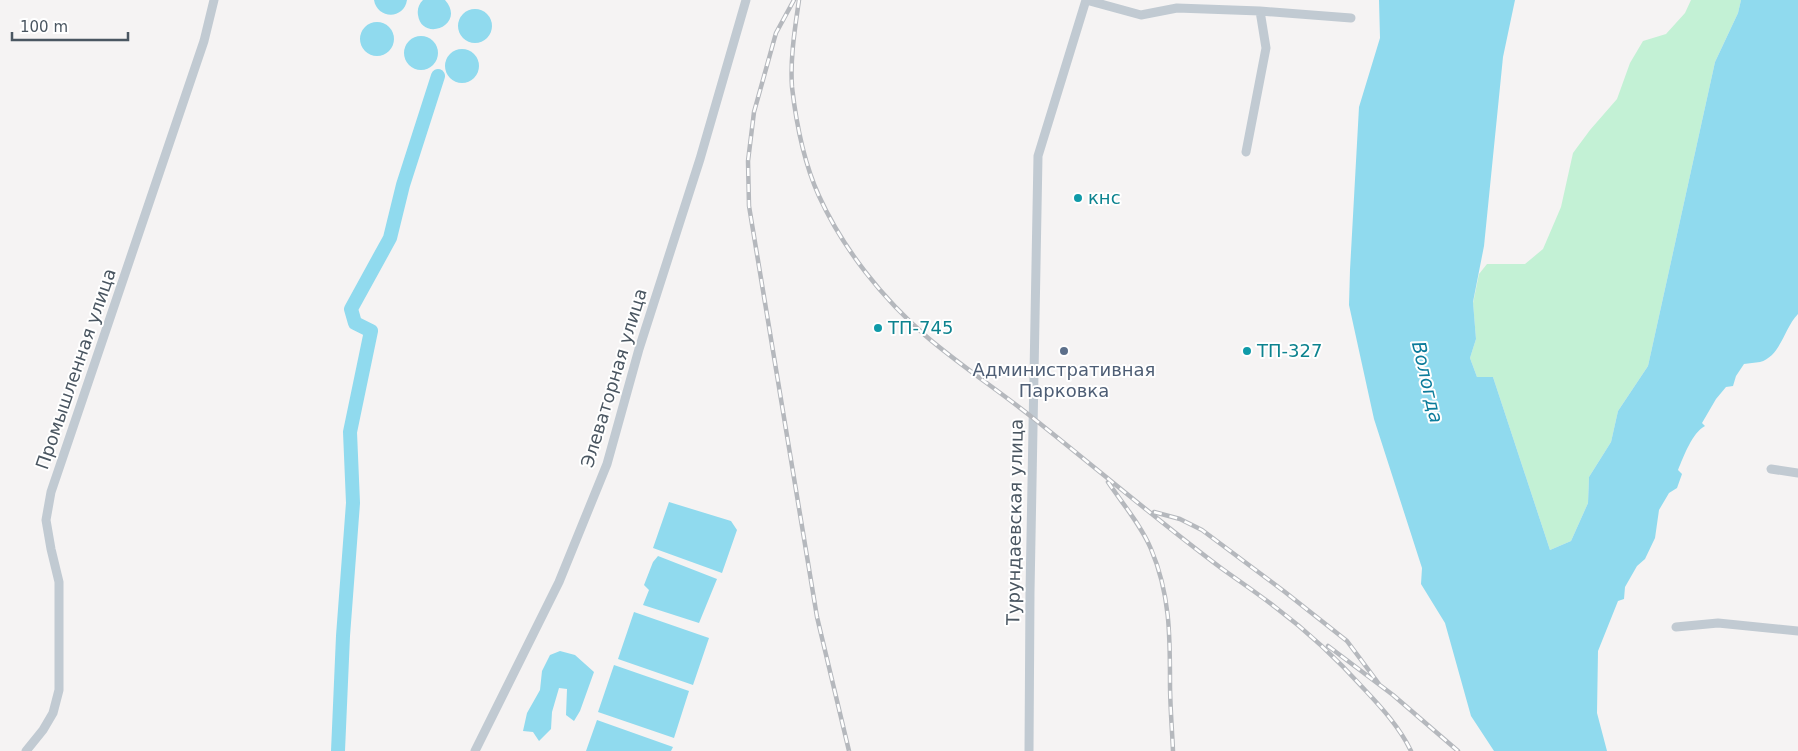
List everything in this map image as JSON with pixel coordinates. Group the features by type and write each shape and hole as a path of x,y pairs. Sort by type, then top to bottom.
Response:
{"street":[{"name":"Промышленная улица","path":"26,751 43,730 52,712 59,690 60,582 51,549 46,520 51,492 204,41 214,0"},
{"name":"Элеваторная улица","path":"474,751 560,582 607,464 639,349 700,159 746,0"},
{"path":"1086,0 1141,15 1177,8 1260,11 1351,18"},
{"name":"Турундаевская улица","path":"1029,751 1030,564 1038,156 1086,0"},
{"path":"1246,152 1266,48 1260,11"},
{"path":"1771,468 1798,473"},
{"path":"1676,627 1718,623 1798,631"}],"green space":[{"path":"1691,0 1741,0 1738,13 1715,62 1648,366 1618,411 1611,442 1589,477 1588,503 1571,541 1550,550 1493,377 1477,377 1470,358 1476,339 1473,303 1479,274 1487,264 1525,264 1543,249 1561,207 1573,153 1617,99 1630,63 1643,41 1666,34 1685,13"}],"water":[{"path":"374,0 407,0 405,7 401,11 390,15 380,11"},
{"path":"423,0 445,0 450,9 451,17 447,23 434,29 427,28 421,23 418,11 419,5"},
{"name":"Вологда","path":"1379,0 1515,0 1503,57 1484,246 1473,302 1476,339 1470,358 1477,377 1493,377 1550,550 1571,541 1588,503 1589,477 1611,442 1618,411 1648,366 1715,62 1738,13 1741,0 1798,0 1798,314 1773,354 1760,362 1744,364 1736,376 1733,386 1726,387 1716,399 1702,423 1705,426 1692,439 1683,458 1678,470 1682,474 1677,488 1669,493 1659,510 1655,538 1645,559 1637,566 1625,587 1624,599 1618,601 1598,651 1597,713 1607,751 1494,751 1471,716 1445,623 1421,584 1422,568 1374,419 1349,305 1359,107 1380,38"},
{"path":"475,9 487,14 492,26 487,38 475,43 463,38 458,26 463,14"},
{"path":"377,22 389,27 394,39 389,51 377,56 365,51 360,39 365,27"},
{"path":"421,36 433,41 438,53 433,65 421,70 409,65 404,53 409,41"},
{"path":"462,49 474,54 479,66 474,78 462,83 450,78 445,66 450,54"},
{"path":"669,502 731,521 737,530 722,573 653,548"},
{"path":"658,556 717,579 699,623 643,605 649,590 644,585 653,562"},
{"path":"634,612 709,638 693,685 618,659"},
{"path":"560,651 575,655 594,672 580,711 574,721 566,715 567,689 559,688 552,712 551,729 539,741 533,732 523,731 527,713 540,690 542,671 550,655"},
{"path":"614,665 689,691 674,738 598,712"},
{"path":"597,720 673,747 671,751 586,751"}],"waterway":[{"path":"338,751 343,636 353,503 350,432 371,331 355,323 351,309 390,238 403,185 438,76"}],"railway":[{"path":"794,0 776,33 754,112 748,161 749,206 817,617 849,751"},
{"path":"799,0 793,43 792,87 801,142 809,170 829,216 852,254 880,290 940,348 1020,408 1173,531 1287,616 1344,668 1378,704 1396,726 1411,751"},
{"path":"1108,482 1147,540 1162,582 1168,615 1173,751"},
{"path":"1154,512 1180,519 1202,530 1285,592 1347,641 1379,684"},
{"path":"1328,646 1393,695 1458,751"}],"place":[{"name":"кнс","path":"1078,198"},
{"name":"ТП-745","path":"878,328"},
{"name":"Административная Парковка","path":"1064,351"},
{"name":"ТП-327","path":"1247,351"}]}
